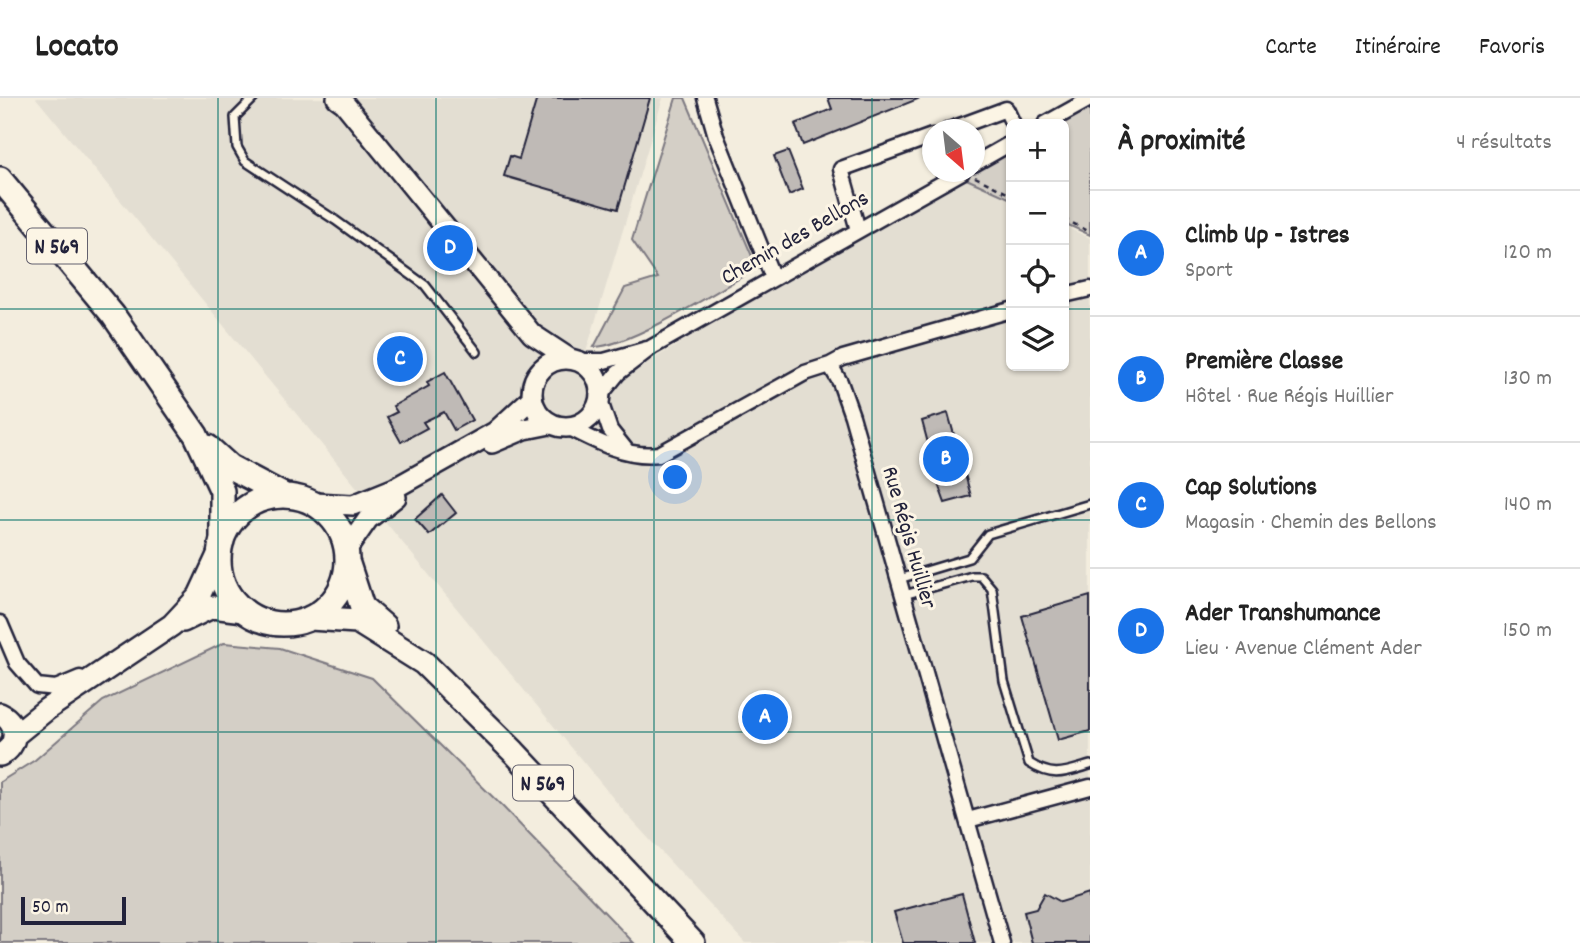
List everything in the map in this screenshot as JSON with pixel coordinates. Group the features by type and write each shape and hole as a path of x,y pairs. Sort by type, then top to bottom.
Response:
{"main road":[{"name":"N 569","path":"0,179 113,315 196,435 222,491 220,547"},
{"name":"N 569","path":"196,435 223,462 283,495"},
{"path":"0,755 10,748 4,719 47,709 172,625 212,607 244,611 276,624 310,618 325,608 337,595 345,579 347,555 337,523 313,503 283,495 259,501 239,513 220,547 199,596 172,625"},
{"path":"220,547 222,579 227,591 244,611"},
{"name":"N 569","path":"347,555 362,607 456,692 693,943"},
{"name":"N 569","path":"310,618 357,621 410,651"}],"street":[{"path":"705,98 716,136 773,278"},
{"path":"1054,119 1090,99"},
{"path":"341,100 532,334 593,372 610,430 626,450"},
{"path":"979,119 1006,109 1011,119"},
{"path":"858,230 841,169 922,140"},
{"name":"Chemin des Bellons","path":"985,161 1006,146"},
{"name":"Chemin des Bellons","path":"600,398 618,373 652,347 858,230 949,182"},
{"path":"1069,294 1090,289"},
{"path":"347,555 368,519 397,496 485,446 525,429 550,424 570,428 611,447 646,455 669,450 805,373 843,358 1006,311"},
{"path":"532,334 538,373 532,398 535,408 550,424"},
{"name":"Chemin des Bellons","path":"575,360 604,361 652,347"},
{"path":"538,373 552,362 575,360"},
{"name":"Rue Régis Huillier","path":"830,365 849,406 1002,943"},
{"path":"313,503 353,505 395,488 495,432 532,398"},
{"path":"570,428 589,419 600,398"},
{"path":"0,622 17,663 37,685 56,688 97,668 116,663"},
{"path":"968,820 1090,787"}],"lane":[{"path":"254,98 235,117 237,146 245,161 335,220 425,285 477,352"},
{"path":"900,579 970,558 988,534 1090,504"},
{"path":"904,595 972,576 981,576 992,589 1003,681 1029,763 1046,774 1064,773 1090,765"}],"path":[{"path":"985,180 1006,192"},
{"path":"1069,222 1090,232"}],"shaded area":[{"path":"36,98 663,98 586,352 616,381 954,182 973,182 1006,198 1006,371 1069,371 1069,228 1090,238 1090,943 745,943 627,815"},
{"path":"676,98 685,98 757,268 653,327 610,344 594,347 625,288 658,278 632,240"},
{"path":"1090,101 1090,235 1069,225 1069,119 1059,119"},
{"path":"1006,150 1006,197 973,182 985,182 985,163"},
{"path":"224,643 280,648 372,678 503,807 634,943 0,943 0,782 35,760 103,701"}],"building":[{"path":"537,98 650,98 618,209 504,176 510,156 519,159"},
{"path":"828,98 918,99 803,145 795,124 832,109"},
{"path":"788,151 803,189 789,195 774,156"},
{"path":"390,346 396,356 386,361 380,351"},
{"path":"445,372 472,420 454,430 444,412 423,422 427,428 401,442 387,417 397,412 393,406 429,386 427,382"},
{"path":"948,413 971,496 945,503 925,448 929,447 922,421"},
{"path":"442,495 456,513 429,535 415,519"},
{"path":"1090,596 1090,731 1058,740 1022,616"},
{"path":"1045,893 1061,902 1090,893 1090,943 1032,943 1024,912 1036,909"},
{"path":"962,894 975,943 903,943 894,912"}],"place":[{"name":"Ader Transhumance","path":"450,248"},
{"name":"Cap Solutions","path":"400,359"},
{"name":"Première Classe","path":"946,459"},
{"name":"Climb Up - Istres","path":"765,717"}]}
